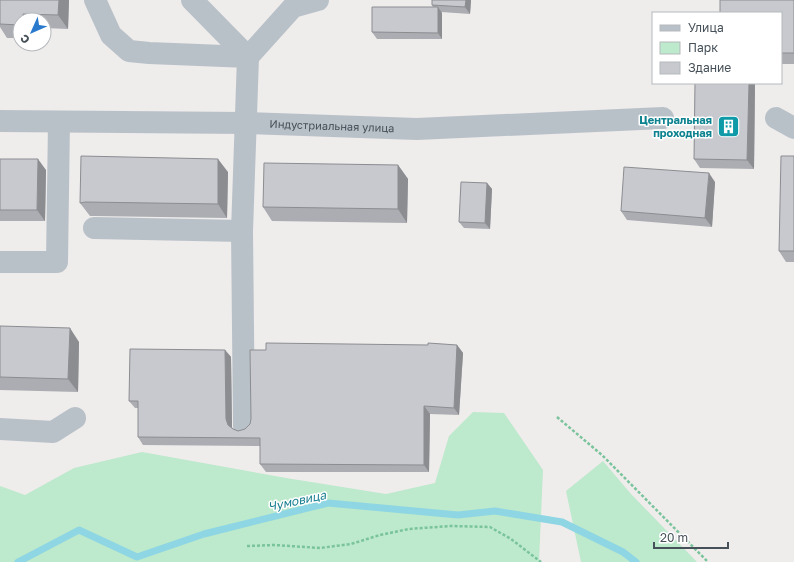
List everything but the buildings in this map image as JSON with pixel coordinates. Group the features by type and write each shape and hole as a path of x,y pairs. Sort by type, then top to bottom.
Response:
{"street":[{"path":"95,0 111,35 128,51 248,57"},
{"path":"192,0 248,57"},
{"path":"244,426 242,231 248,57 293,6 318,0"},
{"name":"Индустриальная улица","path":"0,121 246,123 417,129 663,118"},
{"path":"0,262 57,262 60,122"},
{"path":"94,228 242,231"},
{"path":"0,429 53,432 75,418"}],"path":[{"path":"558,417 602,454 708,562"},
{"path":"247,546 275,545 320,548 351,544 380,535 409,529 450,526 490,527 511,539 541,562"}],"green space":[{"path":"473,412 504,413 543,470 539,562 0,562 0,486 25,495 74,468 142,452 386,494 435,483 449,436"},
{"path":"603,461 631,494 697,562 581,562 566,491"}],"waterway":[{"name":"Чумовица","path":"18,562 79,530 137,557 204,534 328,503 458,515 495,511 562,522 623,552 636,562"}],"place":[{"name":"Центральная проходная","path":"728,126"}]}
